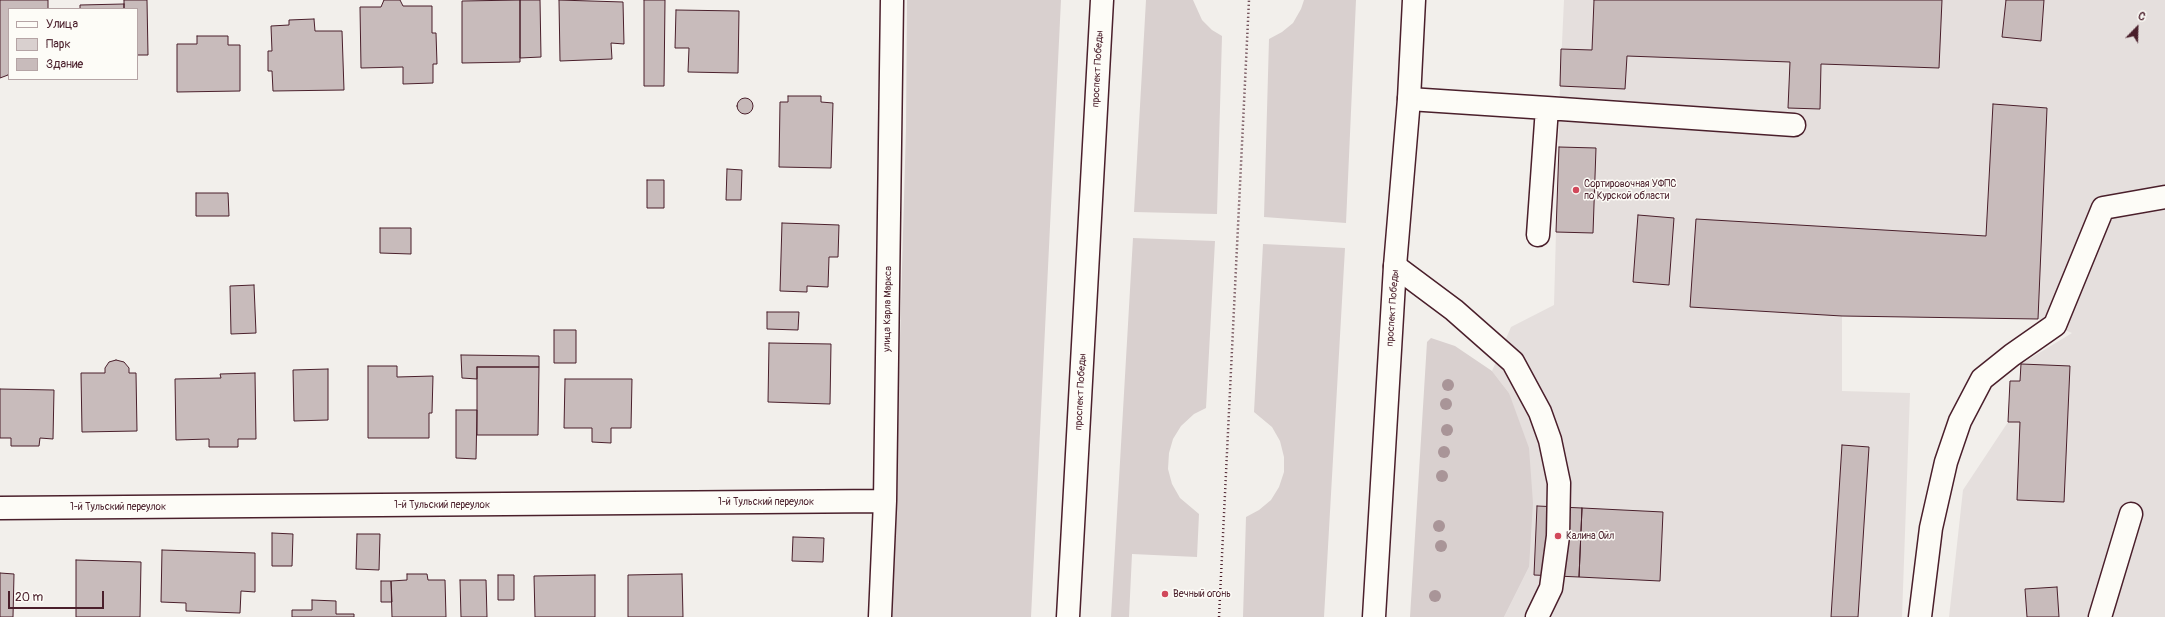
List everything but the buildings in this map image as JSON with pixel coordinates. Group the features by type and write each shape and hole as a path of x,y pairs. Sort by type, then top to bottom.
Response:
{"street":[{"name":"улица Карла Маркса","path":"880,617 885,501 892,0"},
{"name":"проспект Победы","path":"1068,617 1102,0"},
{"name":"проспект Победы","path":"1374,617 1396,266 1409,99 1414,0"},
{"path":"1409,99 1794,125"},
{"path":"1538,235 1547,108"},
{"path":"1920,617 1931,528 1946,462 1960,422 1982,379 2012,355 2055,325 2104,208 2165,196"},
{"path":"1396,266 1454,310 1513,362 1540,412 1550,440 1559,483 1559,498 1558,536 1551,588 1537,617"},
{"name":"1-й Тульский переулок","path":"0,508 885,501"},
{"path":"2100,617 2130,514"}],"path":[{"path":"1219,617 1249,0"}],"shaded area":[{"path":"1564,0 2165,0 2165,617 1949,617 1963,490 2008,422 2010,381 2020,381 2021,364 2072,333 2038,319 1842,316 1842,391 1910,393 1902,617 1504,617 1529,567 1509,393 1492,371 1511,327 1554,305"}],"green space":[{"path":"907,0 1061,0 1031,617 892,617 906,128"},
{"path":"1146,0 1193,0 1202,20 1212,30 1222,36 1217,214 1134,212"},
{"path":"1304,0 1356,0 1346,223 1264,217 1269,39 1282,32 1293,23"},
{"path":"1133,238 1215,241 1206,408 1194,414 1181,426 1173,439 1169,453 1168,469 1172,484 1180,498 1199,514 1197,557 1132,554 1129,617 1111,617"},
{"path":"1263,244 1345,248 1324,617 1243,617 1246,517 1259,510 1271,500 1279,487 1284,472 1284,457 1280,441 1272,427 1254,412"},
{"path":"1431,338 1455,346 1492,371 1509,393 1529,448 1533,503 1529,567 1504,617 1410,617 1427,342"}],"place":[{"name":"Сортировочная УФПС по Курской области","path":"1576,190"},
{"name":"Калина Ойл","path":"1558,536"},
{"name":"Вечный огонь","path":"1165,594"}]}
